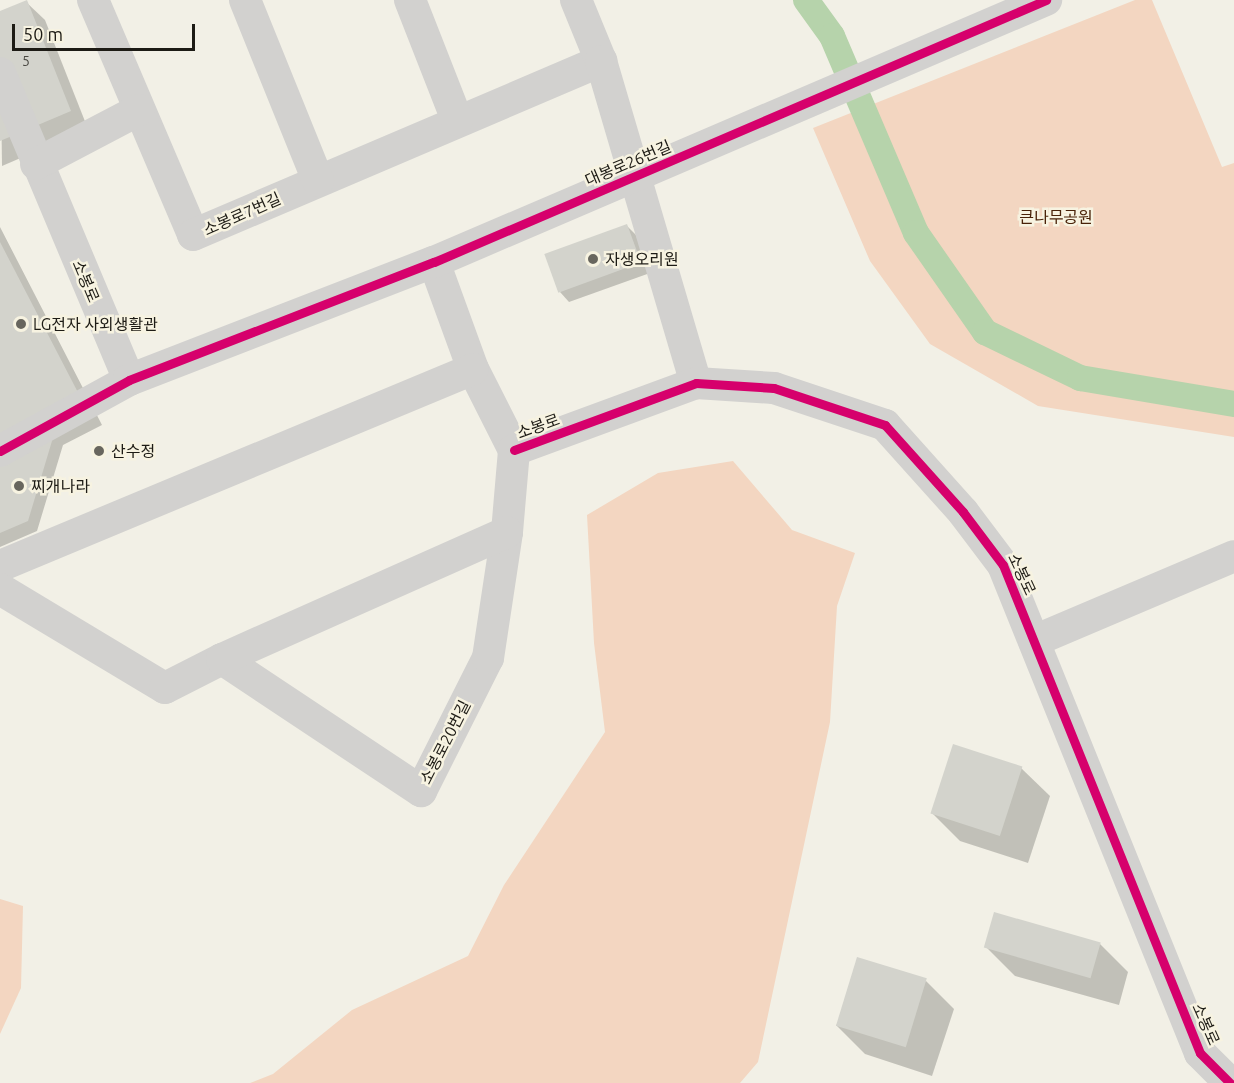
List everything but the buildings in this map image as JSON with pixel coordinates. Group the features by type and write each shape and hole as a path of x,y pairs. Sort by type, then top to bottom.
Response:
{"street":[{"name":"소봉로7번길","path":"93,0 193,235 457,120 601,61"},
{"path":"245,0 318,181"},
{"path":"410,0 457,120"},
{"path":"576,0 601,61 696,383"},
{"path":"1014,7 1046,0"},
{"name":"대봉로26번길","path":"434,262 887,69 1014,7"},
{"name":"소봉로","path":"0,73 36,164 129,380"},
{"path":"36,164 138,110"},
{"path":"0,450 129,380 434,262"},
{"name":"소봉로","path":"434,262 472,369 514,450 696,383 774,388 885,425 963,512 1003,564 1200,1053 1230,1083"},
{"path":"0,566 472,369"},
{"name":"소봉로20번길","path":"222,658 421,791 488,658 507,532 514,450"},
{"path":"0,589 165,688 222,658 507,532"},
{"path":"1034,641 1234,556"}],"green space":[{"name":"큰나무공원","path":"1135,0 1152,0 1222,167 1234,163 1234,437 1038,406 930,344 870,261 813,128"},
{"path":"733,461 792,530 855,553 837,606 830,722 758,1062 740,1083 250,1083 273,1074 352,1010 468,956 504,885 605,732 594,643 587,515 658,473"},
{"path":"0,899 23,906 21,988 0,1034"}],"waterway":[{"path":"806,0 832,36 916,233 985,332 1080,378 1234,404"}],"cycle path":[{"path":"0,451 129,380 434,262 1046,0"},
{"path":"514,450 696,383 774,388 885,425 963,512 1003,565 1200,1053 1230,1083"}],"place":[{"name":"자생오리원","path":"593,259"},
{"name":"LG전자 사외생활관","path":"21,324"},
{"name":"산수정","path":"99,451"},
{"name":"찌개나라","path":"19,486"}]}
